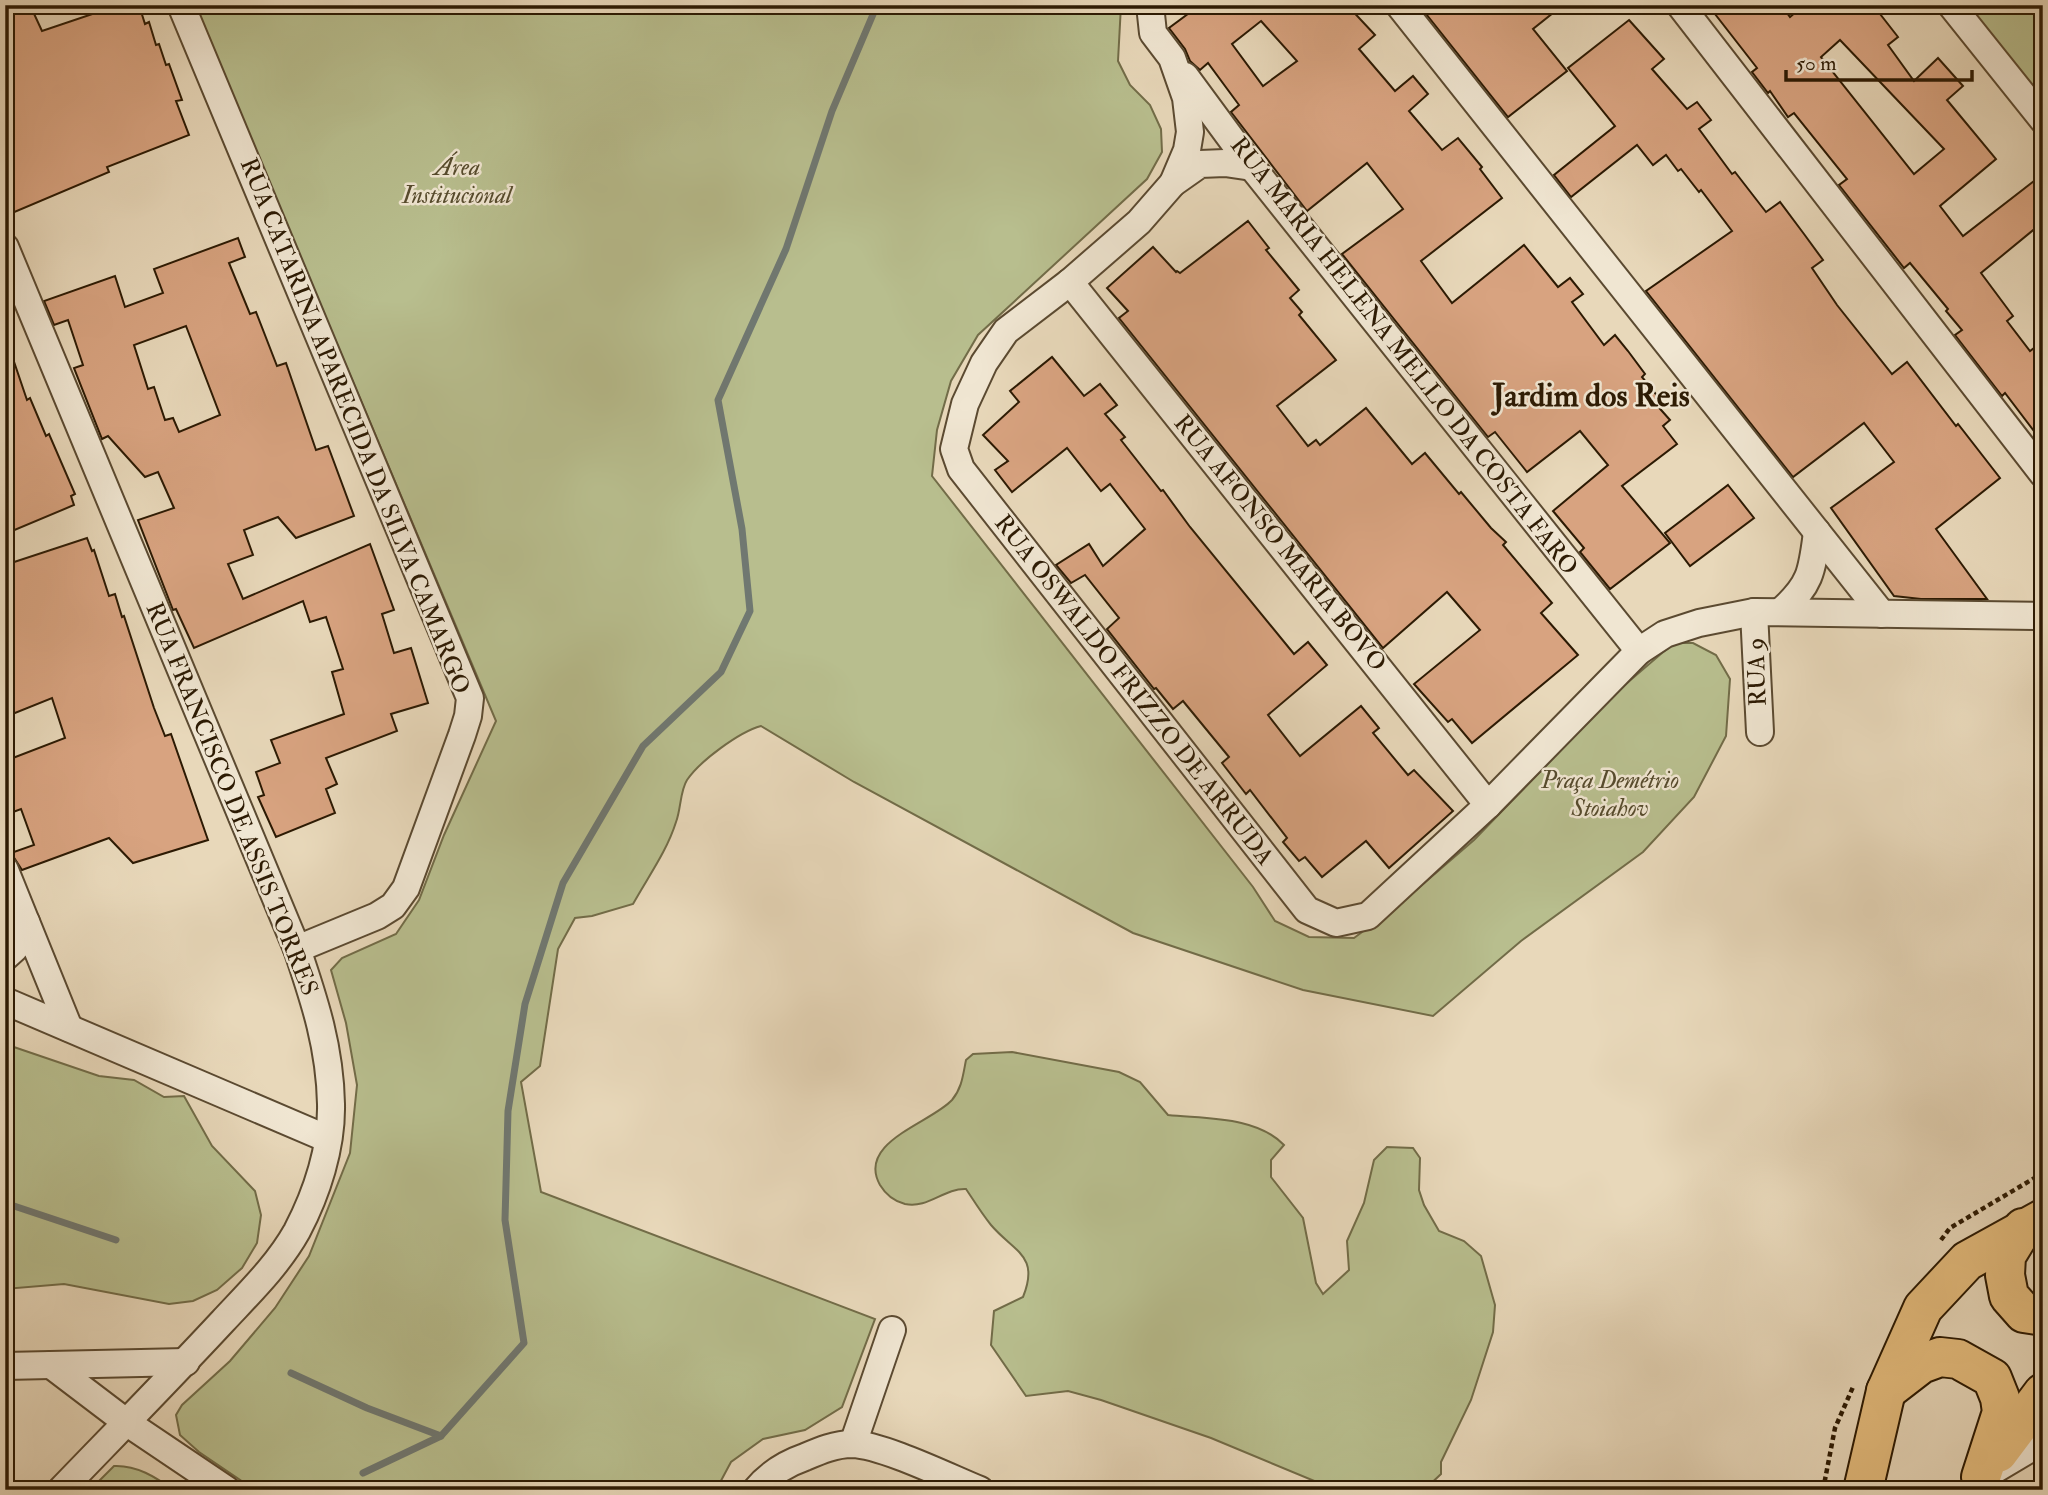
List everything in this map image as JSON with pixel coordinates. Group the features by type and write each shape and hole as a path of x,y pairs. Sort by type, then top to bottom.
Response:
{"main road":[{"path":"2033,1223 2006,1256 2004,1275 2009,1296 2024,1313 2043,1316"},
{"path":"1863,1490 1886,1391 1923,1308 1967,1261 2033,1223"},
{"path":"1886,1391 1921,1364 1940,1357 1958,1359 1992,1378 2002,1412 1977,1483"},
{"path":"1977,1483 2043,1393"}],"street":[{"name":"RUA CATARINA APARECIDA DA SILVA CAMARGO","path":"181,5 470,698 462,735 407,888 393,906 377,916 298,949"},
{"path":"1150,5 1153,33 1172,58 1185,98 1190,132 1187,149 1173,183"},
{"path":"1399,5 1882,614"},
{"path":"1680,5 2043,474"},
{"path":"1951,5 2043,120"},
{"name":"RUA MARIA HELENA MELLO DA COSTA FARO","path":"1172,58 1252,167 1639,651"},
{"path":"1070,282 1139,222 1173,183 1200,164 1225,163 1252,167"},
{"name":"RUA FRANCISCO DE ASSIS TORRES","path":"5,247 12,279 298,949 323,1029 331,1106 328,1139 313,1196 296,1233 273,1266 186,1362 61,1490"},
{"name":"RUA OSWALDO FRIZZO DE ARRUDA","path":"1070,282 1006,331 984,363 965,404 954,449 961,469 1307,910 1336,923 1367,916 1488,805"},
{"name":"RUA AFONSO MARIA BOVO","path":"1070,282 1488,805"},
{"path":"1781,611 1806,585 1817,532"},
{"path":"1488,805 1639,651 1665,634 1699,623 1755,612 2043,616"},
{"name":"RUA 9","path":"1755,612 1760,732"},
{"path":"5,870 69,1028"},
{"path":"5,957 15,948 26,922"},
{"path":"5,1001 328,1139"},
{"path":"853,1444 892,1330"},
{"path":"5,1366 186,1362"},
{"path":"51,1366 126,1422 227,1490"},
{"path":"1977,1483 2043,1441"},
{"path":"756,1490 762,1482 785,1465 837,1445 853,1444 873,1448 980,1490"}],"green space":[{"path":"194,5 1121,5 1118,61 1130,85 1150,105 1161,129 1162,152 1147,179 978,335 951,381 937,430 932,476 1253,887 1275,921 1309,937 1354,938 1401,903 1474,840 1620,689 1676,643 1693,643 1716,655 1730,679 1726,736 1694,797 1643,852 1521,941 1433,1016 1303,990 1133,933 854,782 761,726 742,734 710,756 687,780 672,833 633,904 575,918 558,949 540,1066 521,1082 541,1192 875,1319 842,1407 805,1430 763,1439 731,1462 716,1490 255,1490 199,1452 180,1435 176,1415 182,1405 230,1361 275,1308 309,1256 350,1153 357,1085 346,1023 331,970 342,958 396,934 419,900 444,835 496,721"},
{"path":"1967,5 2043,5 2043,101"},
{"path":"5,1044 99,1076 134,1080 164,1097 184,1096 212,1146 255,1191 261,1215 257,1243 242,1268 217,1290 193,1301 169,1304 64,1284 5,1289"},
{"path":"1012,1052 1119,1072 1140,1082 1168,1115 1245,1124 1273,1136 1284,1145 1271,1160 1271,1177 1303,1218 1316,1283 1323,1294 1349,1270 1347,1241 1364,1203 1374,1160 1387,1147 1413,1148 1420,1158 1419,1190 1424,1205 1439,1231 1464,1241 1481,1256 1495,1305 1493,1332 1471,1400 1441,1462 1441,1474 1424,1490 1336,1490 1211,1438 1101,1400 1068,1391 1026,1396 991,1345 994,1311 1023,1297 1028,1272 1022,1255 991,1225 966,1189 950,1192 921,1204 905,1204 885,1192 875,1170 878,1157 887,1145 952,1100 960,1086 966,1060 973,1054"},
{"path":"114,1466 153,1476 174,1490 90,1490"}],"building":[{"path":"20,5 30,5 42,31 119,5 139,5 145,24 149,22 156,45 159,44 166,65 169,64 182,100 176,101 189,135 107,167 109,172 5,216 5,12"},
{"path":"1200,5 1347,5 1375,35 1359,49 1395,91 1413,76 1428,94 1409,111 1442,150 1458,138 1482,167 1480,169 1502,198 1421,261 1452,303 1524,245 1558,287 1570,278 1583,294 1572,302 1604,345 1615,335 1645,374 1642,377 1659,398 1654,402 1670,420 1663,426 1677,444 1622,486 1670,543 1610,589 1580,552 1584,548 1553,511 1608,465 1580,431 1527,472 1495,432 1488,437 1342,254 1403,209 1367,163 1307,211 1231,112 1239,105 1208,63 1200,70 1190,61 1185,49 1169,28","holes":["1261,21 1297,61 1263,86 1232,44"]},
{"path":"1419,5 1563,5 1533,29 1567,71 1508,117"},
{"path":"1708,5 1781,5 1790,17 1804,5 1873,5 1898,37 1888,45 1914,81 1938,58 1963,86 1947,100 1996,159 1940,206 1963,236 2043,174 2043,222 1981,273 2013,316 2007,321 2030,351 2043,341 2043,443 2005,393 2002,396 1955,335 1962,330 1946,311 1948,309 1910,263 1904,268 1839,185 1847,179 1794,113 1788,117 1770,91 1768,93 1752,72 1757,68","holes":["1840,40 1944,149 1914,174 1821,57"]},
{"path":"1629,20 1664,59 1652,69 1687,109 1697,102 1711,120 1699,129 1732,174 1735,172 1766,212 1780,202 1804,234 1823,260 1812,268 1837,305 1892,374 1907,362 2000,478 1936,529 1987,599 1921,599 1894,596 1831,508 1894,462 1864,423 1793,477 1646,291 1732,231 1701,190 1699,192 1681,169 1678,171 1666,155 1653,165 1637,145 1571,197 1554,175 1615,126 1568,68"},
{"path":"1248,221 1269,248 1266,250 1299,290 1290,298 1302,312 1299,315 1336,360 1277,406 1308,446 1316,440 1320,445 1366,408 1412,464 1425,453 1459,494 1461,492 1506,542 1503,545 1552,603 1541,613 1578,655 1472,743 1452,719 1448,722 1414,684 1480,630 1447,592 1383,648 1119,318 1128,311 1107,288 1153,247 1180,273"},
{"path":"238,238 245,257 229,263 250,314 256,312 277,366 286,363 316,450 328,446 354,516 296,538 278,517 244,530 253,555 228,564 243,599 370,544 394,610 382,614 394,653 411,648 428,703 391,714 397,731 326,758 337,784 326,789 335,813 276,837 258,797 264,795 256,772 280,763 271,740 344,714 332,672 343,669 326,617 310,622 303,601 194,648 176,609 173,610 138,520 174,508 158,472 145,477 108,436 102,439 74,368 83,365 68,320 54,325 44,301 115,276 125,307 163,293 154,269","holes":["186,326 220,415 179,432 173,418 165,420 154,387 148,389 134,345"]},
{"path":"5,347 9,347 27,400 30,398 46,436 49,434 75,494 71,496 74,505 5,534"},
{"path":"1052,357 1084,396 1100,384 1117,405 1105,414 1125,437 1121,440 1190,527 1294,654 1308,642 1327,665 1268,715 1300,756 1361,706 1379,728 1373,733 1408,775 1414,770 1453,811 1389,868 1366,841 1322,877 1305,857 1299,861 1283,842 1287,838 1250,790 1246,794 1222,763 1229,757 1183,701 1173,709 1107,629 1119,618 1085,575 1071,583 1056,565 1089,544 1103,566 1145,529 1110,484 1101,491 1067,448 1012,492 995,470 1008,461 983,435 1019,402 1010,391"},
{"path":"1728,485 1754,518 1690,566 1665,533"},
{"path":"87,538 92,551 94,550 109,596 115,594 122,617 124,616 154,708 165,736 171,734 208,840 133,863 109,838 22,870 11,853 34,845 21,809 5,815 5,761 65,738 52,698 5,717 5,565"}],"waterway":[{"path":"363,1473 441,1436 524,1343 505,1220 508,1111 525,1004 563,883 643,746 721,672 750,611 742,529 718,400 786,249 832,111 877,5"},
{"path":"5,1203 116,1240"},
{"path":"291,1373 367,1408 441,1436"}],"district":[{"name":"Jardim dos Reis","path":"1591,396"}],"park label":[{"name":"Área Institucional","path":"457,181"},
{"name":"Praça Demétrio Stoiahov","path":"1610,794"}]}
